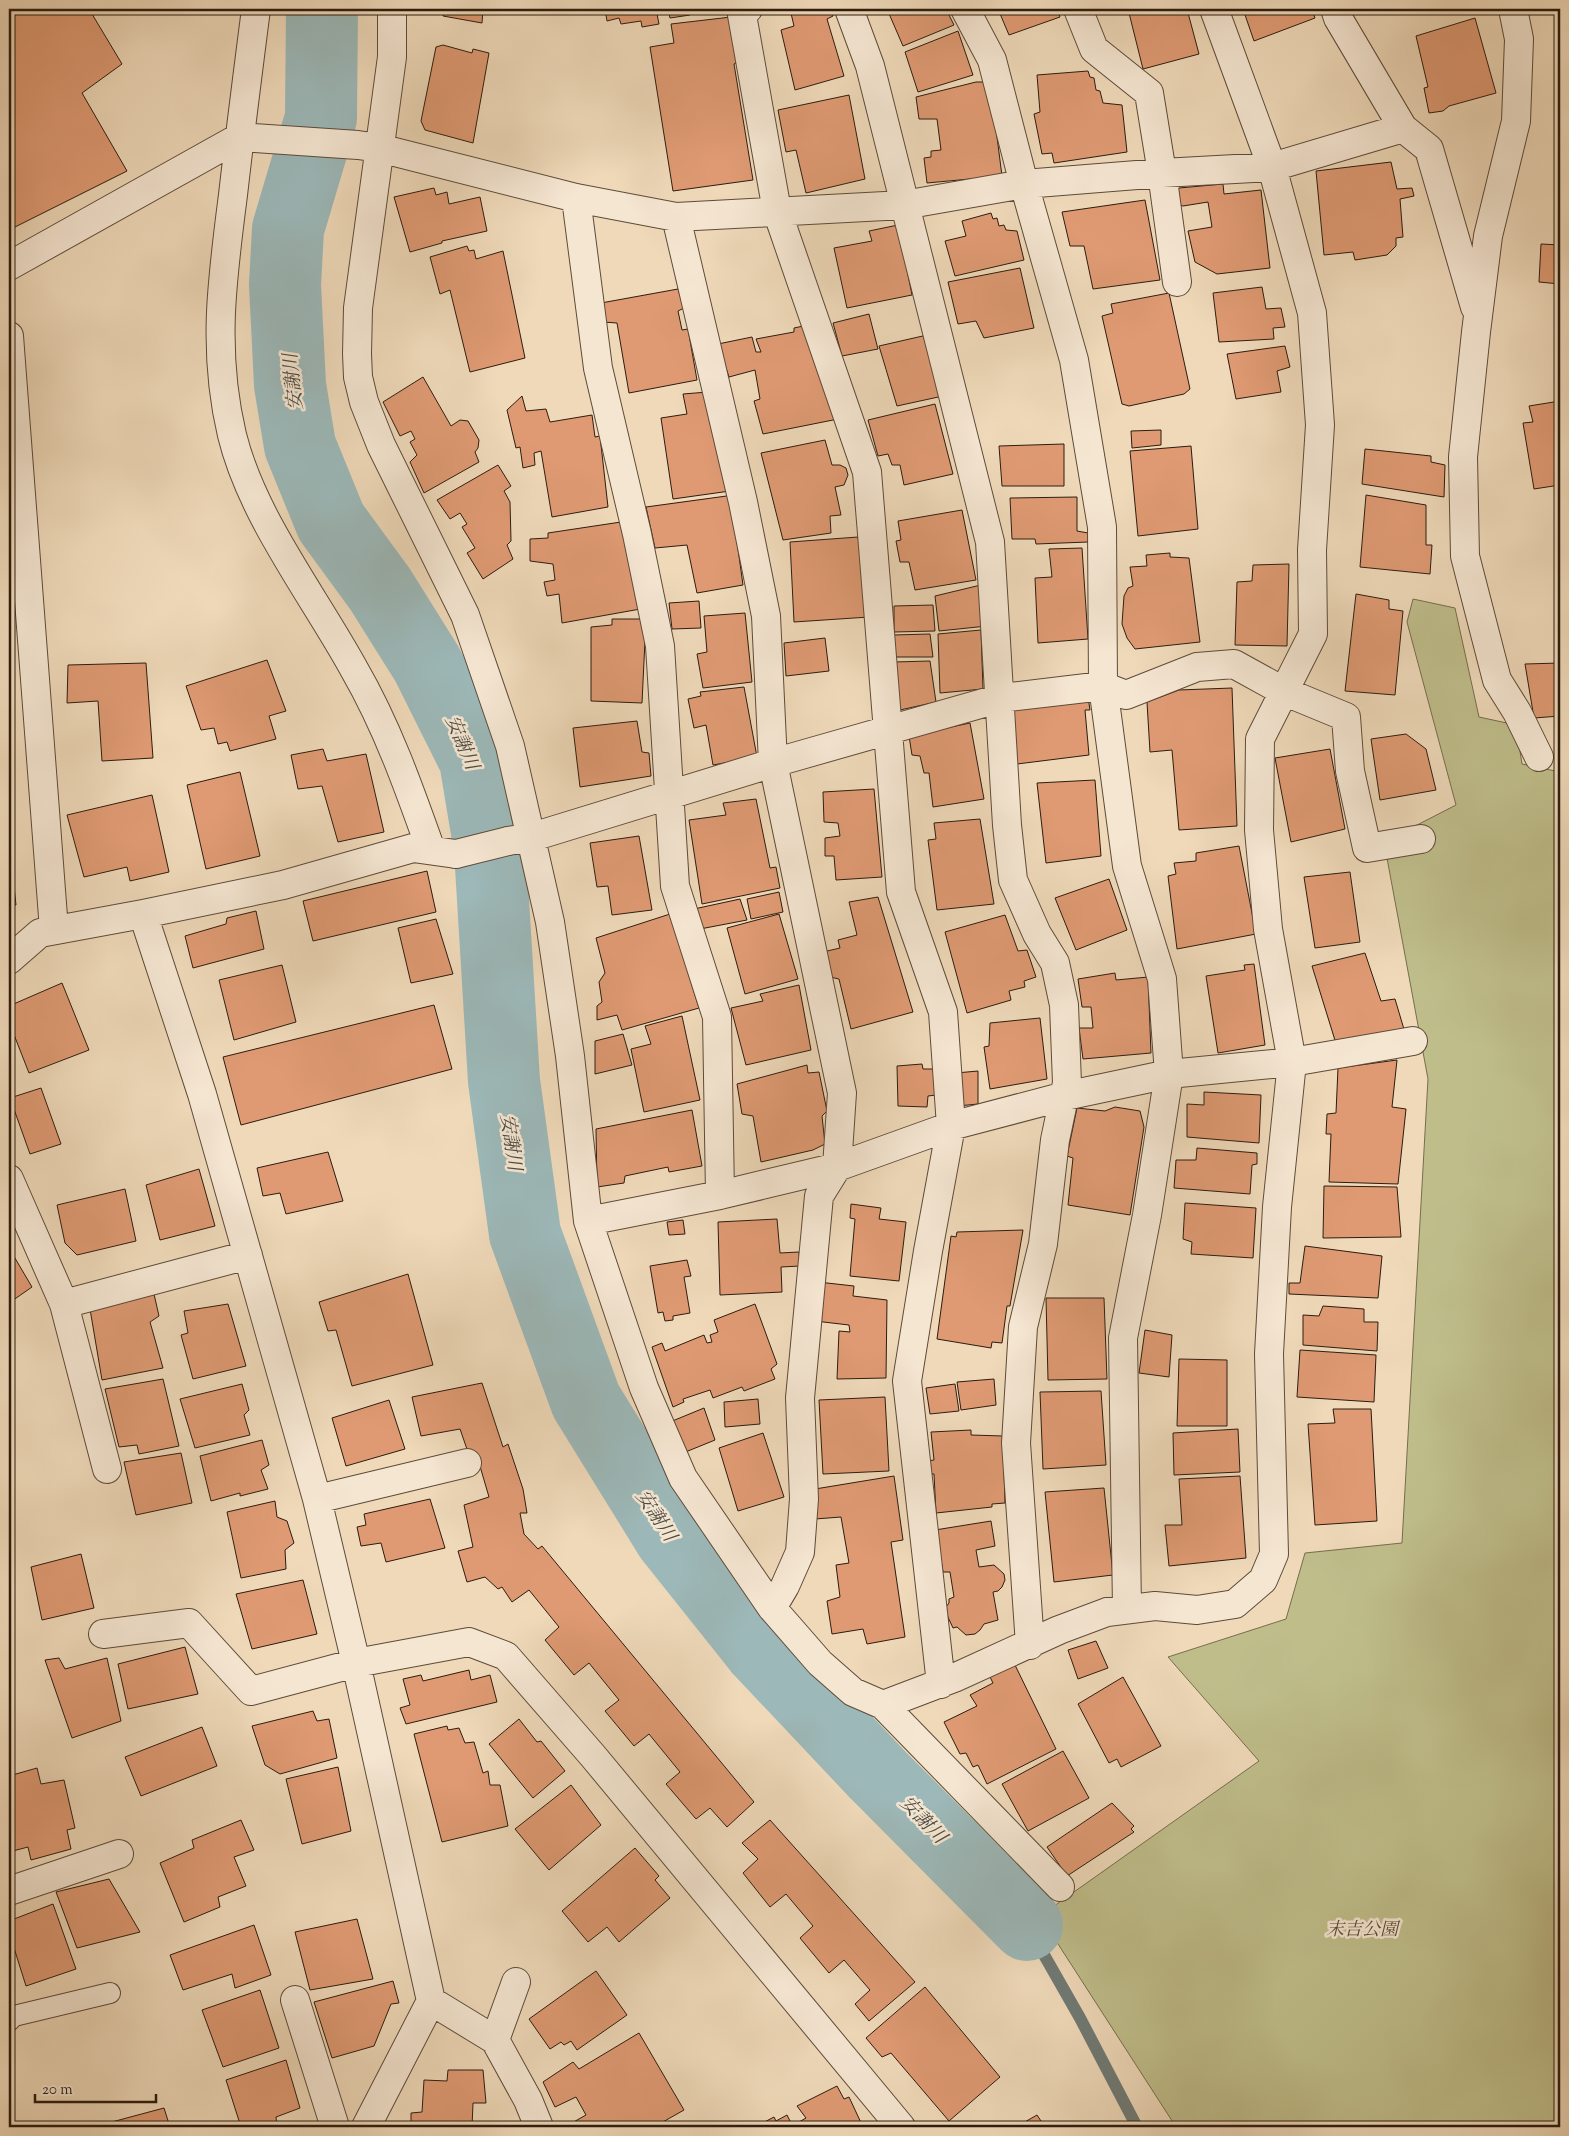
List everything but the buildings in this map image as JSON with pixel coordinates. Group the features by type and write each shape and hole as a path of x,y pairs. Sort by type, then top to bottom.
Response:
{"street":[{"path":"256,9 222,280 219,333 222,386 232,438 249,483 270,527 355,670 443,852"},
{"path":"392,9 392,57 368,146 356,330 358,377 364,402 382,445 465,615 510,746 518,840 551,931 570,1056 588,1221 644,1388 683,1478 772,1608 820,1663 853,1692 883,1706 1060,1887"},
{"path":"748,9 742,15 777,211 867,472 901,892 943,1012 951,1126 907,1381 941,1684"},
{"path":"848,9 870,66 990,542 1001,698 1007,826 1013,880 1038,934 1055,962 1064,1005 1067,1083 1055,1140 1043,1244 1023,1327 1016,1443 1030,1645"},
{"path":"965,9 992,60 1024,184 1074,360 1102,527 1103,686 1127,866 1162,979 1169,1074 1147,1216 1122,1338 1127,1610"},
{"path":"1078,9 1094,49 1149,93 1162,173 1176,282"},
{"path":"883,1706 941,1684 1030,1645 1059,1630 1106,1612 1155,1606 1197,1610 1235,1604 1264,1580 1274,1554 1269,1354 1277,1207 1292,1062 1268,930 1259,830 1260,739 1313,634 1312,550 1320,425 1312,313 1272,167 1214,9"},
{"path":"1335,9 1338,18 1403,128 1429,149 1478,318"},
{"path":"1513,9 1519,39 1516,121 1488,236 1478,318 1463,457 1465,556 1497,680 1517,712 1539,757"},
{"path":"9,266 240,137 368,146 576,198 676,217 904,205 1024,184 1162,173 1272,167 1403,128"},
{"path":"576,198 598,368 637,534 660,646 675,886 717,1017 720,1195"},
{"path":"676,217 743,502 766,616 773,763 842,1093 837,1167 819,1196 800,1398 804,1499 800,1552 785,1586 772,1608"},
{"path":"9,336 54,930"},
{"path":"9,960 40,933 283,885 413,848 443,852 518,840 773,763 1001,698 1103,686 1126,696 1198,666 1234,664 1283,691 1346,717 1350,771 1367,848 1421,838"},
{"path":"143,914 202,1094 318,1499 431,2001 366,2127"},
{"path":"588,1221 720,1195 837,1167 951,1126 1064,1096 1169,1074 1292,1062 1413,1041"},
{"path":"9,1179 64,1304 107,1469"},
{"path":"64,1304 248,1255"},
{"path":"318,1499 467,1463"},
{"path":"104,1634 189,1623 251,1691 356,1663 470,1642 506,1656 593,1756 901,2127"},
{"path":"9,1891 119,1854"},
{"path":"495,2040 516,1982"},
{"path":"295,2000 335,2127"},
{"path":"431,2001 495,2040 528,2100 540,2127"}],"lane":[{"path":"9,2021 14,2016 110,1993"}],"green space":[{"name":"末吉公園","path":"1413,599 1455,608 1479,717 1516,725 1522,764 1560,772 1560,2127 1176,2127 1040,1916 1259,1761 1168,1657 1286,1619 1305,1553 1402,1543 1428,1079 1384,842 1456,805 1407,622"}],"waterway":[{"name":"安謝川","path":"322,9 321,118 288,229 285,285 290,385 300,446 331,522 380,589 427,664 475,760 490,850 504,1081 525,1234 586,1401 670,1537 760,1650 877,1774 1027,1925"},
{"name":"安謝川","path":"1027,1925 1080,2018 1137,2127"}]}
